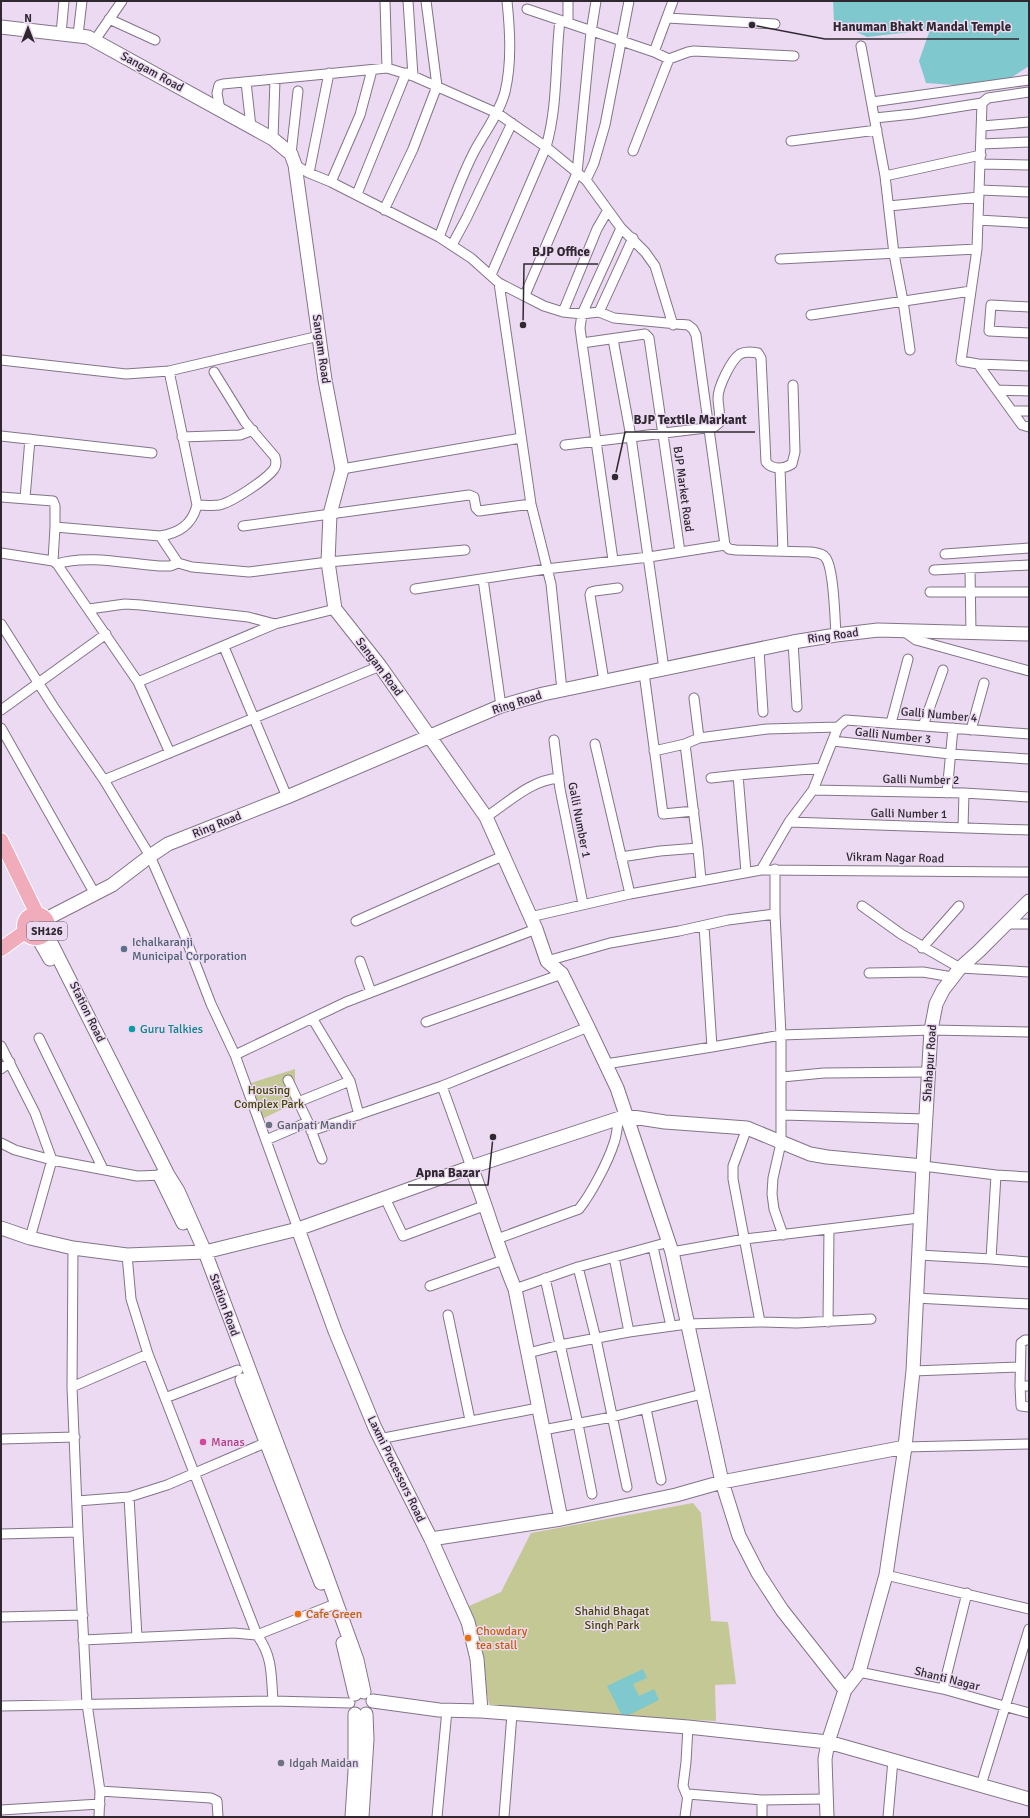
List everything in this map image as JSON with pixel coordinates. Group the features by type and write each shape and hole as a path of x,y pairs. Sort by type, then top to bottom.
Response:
{"main road":[{"name":"Sangam Road","path":"1,27 78,35 95,40 273,139 294,159 325,380 342,469 330,514 328,562 335,609 380,666 486,817 505,855 536,929 547,961"},
{"name":"Ring Road","path":"1,950 37,925 112,885 168,844 287,797 501,706 604,681 794,642 836,635 878,630 905,632 1029,634"},
{"name":"Station Road","path":"1,840 37,925 164,1175 201,1253 322,1563 357,1660 361,1703 367,1739 362,1817"},
{"name":"Station Road","path":"1,858 22,901 37,925"},
{"name":"Shahapur Road","path":"859,1672 886,1575 905,1447 912,1371 919,1255 919,1218 931,1030 936,1004 956,973 1029,902"},
{"path":"547,961 562,974 617,1088 622,1117 671,1247 722,1482 739,1536 758,1573 782,1610 845,1690"},
{"path":"1,1228 30,1238 73,1248 127,1255 201,1253 298,1229 471,1166 622,1117 665,1122 747,1128 803,1152 827,1157 923,1166"},
{"path":"471,1166 486,1205 503,1260 515,1288 561,1519"},
{"name":"Laxmi Processors Road","path":"298,1229 335,1331 380,1439 431,1540 468,1622 477,1659 481,1711"},
{"name":"Station Road","path":"201,1253 238,1370 265,1443 330,1606 361,1703 352,1817"},
{"path":"431,1540 561,1519 676,1495 722,1482 905,1447"},
{"path":"827,1817 825,1799 825,1760 828,1742 845,1690 859,1672"},
{"path":"361,1703 688,1727 828,1742 1029,1799"}],"street":[{"path":"61,34 64,1"},
{"path":"78,35 82,1"},
{"path":"95,40 122,1"},
{"path":"384,1 387,68"},
{"path":"357,194 410,74 408,1"},
{"path":"384,210 413,149 437,86 426,1"},
{"path":"439,237 474,153 497,113 505,94 508,75 510,32 507,1"},
{"path":"491,275 546,147 556,94 564,22 568,1"},
{"path":"525,295 577,173 591,32 596,1"},
{"path":"586,180 594,163 602,137 629,1"},
{"path":"654,52 673,1"},
{"path":"528,9 591,32 654,52 669,59 694,51 794,56"},
{"path":"666,18 775,24"},
{"path":"109,19 155,40"},
{"path":"861,46 885,176 894,254 910,350"},
{"path":"633,151 669,59"},
{"path":"220,110 217,93 219,85 387,68 410,74 497,113 546,147 586,180 621,228 633,238 655,266 674,325"},
{"path":"332,182 360,115 372,70"},
{"path":"309,173 329,73"},
{"path":"273,139 275,79"},
{"path":"872,102 1029,80"},
{"path":"246,82 251,127"},
{"path":"298,91 294,159 309,173 357,194 384,210 439,237 471,258 499,283 544,306 563,312 582,314 599,312 614,318 688,326 693,329 696,335 725,545"},
{"path":"875,118 982,104 988,98 1029,92"},
{"path":"982,104 982,144 977,249 961,361 978,364 1029,366"},
{"path":"982,126 1029,122"},
{"path":"452,245 468,217 512,124"},
{"path":"791,142 877,130"},
{"path":"982,144 1029,142"},
{"path":"885,176 981,160 1029,165"},
{"path":"889,206 979,193 1029,192"},
{"path":"563,312 597,228 608,210"},
{"path":"978,220 1029,223"},
{"path":"613,560 580,328 582,314 621,228"},
{"path":"599,312 633,238"},
{"path":"780,259 977,249"},
{"path":"499,283 531,504 546,569 551,584 562,690"},
{"path":"811,315 971,291"},
{"path":"1029,307 991,305 990,330 1029,333"},
{"name":"BJP Market Road","path":"613,339 647,335 649,338 680,552"},
{"path":"1,360 126,374 169,371 319,336"},
{"path":"582,343 613,339 631,437 664,669"},
{"path":"565,445 714,428 719,423 719,389 736,358 746,352 758,353 761,358 765,458 768,465 780,468 792,464 795,459 793,385"},
{"path":"978,364 1022,425 1029,427"},
{"path":"55,527 160,536 175,534 188,524 195,514 197,505 169,371"},
{"path":"197,505 219,505 228,503 256,484 273,470 276,461 275,457 245,422 214,372"},
{"path":"998,390 1029,391"},
{"path":"1012,410 1029,411"},
{"path":"182,437 240,435 253,430"},
{"path":"1,436 152,453"},
{"path":"342,469 521,438"},
{"path":"25,498 30,439"},
{"path":"780,468 783,551"},
{"path":"243,526 469,495 474,497 476,508 479,511 531,504"},
{"path":"1,497 53,501 55,506 55,562 89,609 138,682 170,753"},
{"path":"160,536 178,563"},
{"path":"415,589 546,569 649,557 725,545 736,550 783,551 821,554 828,562 836,635"},
{"path":"945,554 1029,548"},
{"path":"1,553 55,562 83,560 159,566 170,566 178,563 192,567 249,572 328,562 465,550"},
{"path":"934,570 1029,565"},
{"path":"970,569 971,633"},
{"path":"483,579 501,706"},
{"path":"604,681 590,595 591,592 595,590 618,588"},
{"path":"930,592 1029,592"},
{"path":"89,609 125,604 141,605 248,617 275,624"},
{"path":"138,682 172,666 224,647 275,624 335,609"},
{"path":"1,624 39,684 104,780 150,856 184,934 211,1004 235,1055 298,1229"},
{"path":"905,632 916,640 1029,672"},
{"path":"1,710 39,684 106,634"},
{"path":"794,642 797,707"},
{"path":"224,647 287,797"},
{"path":"759,650 763,712"},
{"path":"891,723 908,659"},
{"path":"104,780 255,719 380,666"},
{"path":"923,726 943,670"},
{"path":"644,673 662,814 694,811"},
{"path":"971,730 984,683"},
{"path":"694,698 699,738"},
{"name":"Galli Number 4","path":"838,727 846,720 1029,734"},
{"path":"654,750 685,744 699,738 767,729 838,727 813,790 789,822 761,870"},
{"path":"1,728 95,894"},
{"path":"947,793 953,728"},
{"name":"Galli Number 1","path":"554,740 559,778 583,904"},
{"name":"Galli Number 3","path":"833,741 950,754 1029,759"},
{"path":"595,744 630,894"},
{"path":"685,744 701,880"},
{"path":"711,778 822,768"},
{"path":"738,775 746,872"},
{"path":"486,817 535,784 549,779 559,778"},
{"name":"Galli Number 2","path":"813,790 964,793 1029,797"},
{"path":"963,827 964,793"},
{"name":"Galli Number 1","path":"789,822 1029,830"},
{"path":"621,857 660,851 698,848"},
{"path":"356,921 505,855"},
{"path":"775,869 775,914 781,1035 782,1115 781,1143 773,1178 772,1194 774,1209 783,1235"},
{"name":"Vikram Nagar Road","path":"530,917 630,894 761,870 1029,872"},
{"path":"862,906 956,973"},
{"path":"922,948 959,906"},
{"path":"547,961 610,944 728,920 775,914"},
{"path":"1006,924 1029,924"},
{"path":"704,926 712,1047"},
{"path":"235,1055 312,1018 371,992 536,929"},
{"path":"360,961 371,992"},
{"path":"869,973 1029,972"},
{"path":"426,1022 562,974"},
{"path":"312,1018 350,1081 359,1115"},
{"path":"266,1140 310,1126 359,1115 442,1086 588,1026"},
{"path":"606,1064 781,1035 931,1030 1029,1032"},
{"path":"39,1038 103,1169"},
{"path":"1,1046 35,1113 52,1160 30,1238"},
{"path":"1,1069 10,1062"},
{"path":"782,1077 824,1073 929,1072"},
{"path":"288,1080 310,1126 322,1159"},
{"path":"298,1102 350,1081"},
{"path":"442,1086 471,1166"},
{"path":"782,1115 926,1119"},
{"path":"497,1239 579,1209 587,1199 612,1149 622,1117"},
{"path":"747,1128 733,1166 733,1179 760,1322"},
{"path":"1,1143 15,1150 52,1160 136,1176 164,1175"},
{"path":"923,1166 996,1175 1029,1177"},
{"path":"991,1260 996,1175"},
{"path":"385,1198 404,1236 486,1205"},
{"path":"515,1288 578,1267 653,1246 671,1247 919,1218"},
{"path":"828,1322 829,1229"},
{"path":"653,1246 671,1326"},
{"path":"73,1248 72,1386 75,1437 76,1501 87,1704 100,1791 99,1817"},
{"path":"127,1255 131,1299 148,1354 257,1635 269,1654 273,1701"},
{"path":"919,1255 1029,1262"},
{"path":"614,1257 629,1332"},
{"path":"430,1286 503,1260"},
{"path":"578,1267 596,1339 626,1487"},
{"path":"545,1278 578,1424 592,1494"},
{"path":"916,1298 1029,1304"},
{"path":"448,1315 470,1420"},
{"path":"528,1353 560,1345 629,1332 687,1324 828,1322 871,1319"},
{"path":"1029,1340 1024,1340 1021,1343 1019,1367 1024,1386 1021,1406 1029,1407"},
{"path":"72,1386 148,1354"},
{"path":"912,1371 1019,1367"},
{"path":"165,1398 238,1370"},
{"path":"543,1430 612,1417 702,1394"},
{"path":"380,1439 470,1420 538,1408"},
{"path":"646,1409 661,1480"},
{"path":"1,1439 75,1437"},
{"path":"76,1501 129,1497 167,1485 265,1443"},
{"path":"905,1447 1029,1444"},
{"path":"129,1497 137,1637"},
{"path":"1,1534 78,1532"},
{"path":"886,1575 967,1593 1029,1609"},
{"path":"943,1689 967,1593"},
{"path":"83,1640 234,1633 257,1635 330,1606"},
{"path":"1,1617 83,1615"},
{"path":"981,1785 1029,1629"},
{"name":"Shanti Nagar","path":"859,1672 943,1689 1029,1713"},
{"path":"1,1706 273,1701 361,1703"},
{"path":"437,1817 447,1710"},
{"path":"504,1817 512,1714"},
{"path":"688,1727 683,1786 687,1796 688,1794 762,1800 825,1799"},
{"path":"888,1817 893,1760"},
{"path":"100,1791 211,1798 217,1802 218,1817"},
{"path":"685,1817 688,1794"},
{"path":"762,1800 762,1817"},
{"path":"1,1810 100,1804"}],"green space":[{"name":"Housing Complex Park","path":"295,1069 295,1090 301,1100 258,1121 245,1085"},
{"name":"Shahid Bhagat Singh Park","path":"693,1503 701,1513 711,1621 728,1622 736,1684 715,1685 716,1721 490,1709 469,1606 501,1592 531,1533"}],"shaded area":[{"path":"833,1 1029,1 1029,66 1003,83 967,86 926,83 919,61 931,27 919,31 867,37 834,21"},
{"path":"643,1669 647,1678 633,1684 639,1696 654,1689 659,1700 623,1718 607,1686"}],"place":[{"name":"Hanuman Bhakt Mandal Temple","path":"752,25"},
{"name":"BJP Office","path":"523,325"},
{"name":"BJP Textile Markant","path":"615,477"},
{"name":"Ichalkaranji Municipal Corporation","path":"124,949"},
{"name":"Guru Talkies","path":"132,1029"},
{"name":"Ganpati Mandir","path":"269,1125"},
{"name":"Apna Bazar","path":"493,1137"},
{"name":"Manas","path":"203,1442"},
{"name":"Cafe Green","path":"298,1614"},
{"name":"Chowdary tea stall","path":"468,1638"},
{"name":"Idgah Maidan","path":"281,1763"}]}
